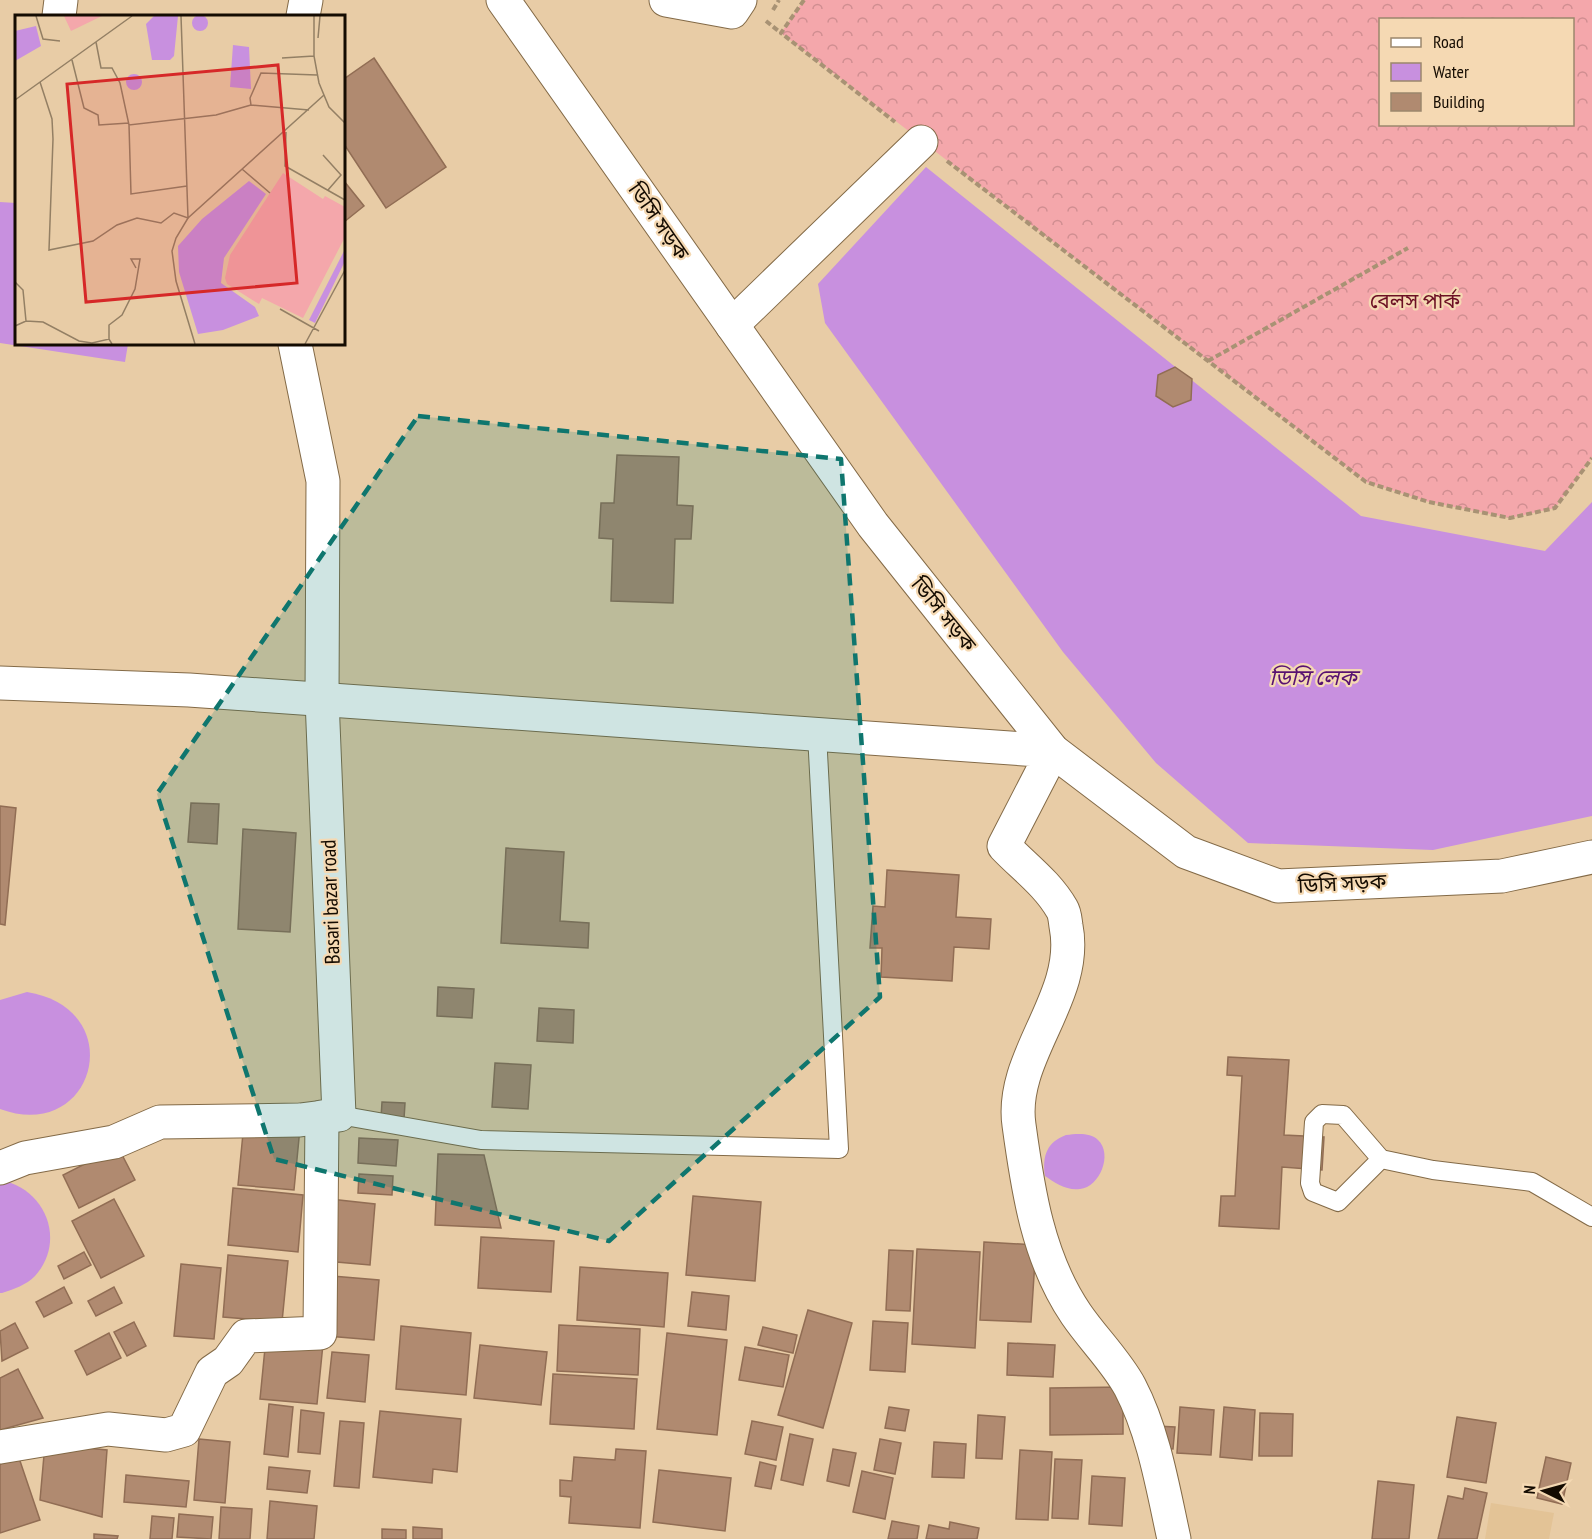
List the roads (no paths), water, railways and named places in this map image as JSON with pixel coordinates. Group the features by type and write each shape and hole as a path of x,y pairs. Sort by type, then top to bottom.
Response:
{"street":[{"path":"59,15 61,0"},
{"path":"303,15 306,0"},
{"name":"ডিসি সড়ক","path":"503,0 873,525 1053,751 1186,852 1278,886 1502,876 1592,856"},
{"path":"666,0 732,12 740,0"},
{"path":"732,325 921,142"},
{"name":"Basari bazar road","path":"0,1447 108,1430 166,1435 184,1430 212,1372 228,1361 246,1336 320,1333 331,1116 322,699 323,481 295,345"},
{"path":"0,683 189,690 1053,751 1004,846 1042,881 1063,911 1070,947 1060,990 1021,1087 1018,1122 1036,1226 1053,1271 1076,1313 1130,1387 1155,1453 1174,1539"},
{"path":"0,1168 25,1158 114,1142 160,1122 300,1120 331,1116"}],"lane":[{"path":"331,1116 481,1140 839,1149 817,734"},
{"path":"1381,1159 1338,1202 1313,1192 1310,1183 1314,1122 1322,1114 1343,1115 1381,1159 1433,1170 1532,1182 1592,1217"}],"water":[{"name":"ডিসি লেক","path":"926,167 1361,516 1545,551 1592,502 1592,816 1433,850 1248,843 1156,763 1063,652 825,323 818,284"},
{"path":"0,202 15,203 15,345 128,345 125,362 0,343"},
{"path":"27,992 60,1003 80,1022 89,1046 88,1070 78,1092 59,1108 33,1115 0,1109 0,1000"},
{"path":"1083,1134 1095,1137 1102,1146 1104,1161 1102,1169 1087,1187 1066,1188 1045,1176 1044,1162 1047,1151 1054,1142 1066,1135"},
{"path":"0,1180 16,1185 29,1193 39,1204 50,1232 45,1262 35,1276 24,1284 2,1293 0,1293"}],"park label":[{"name":"বেলস পার্ক","path":"1415,300"}]}
